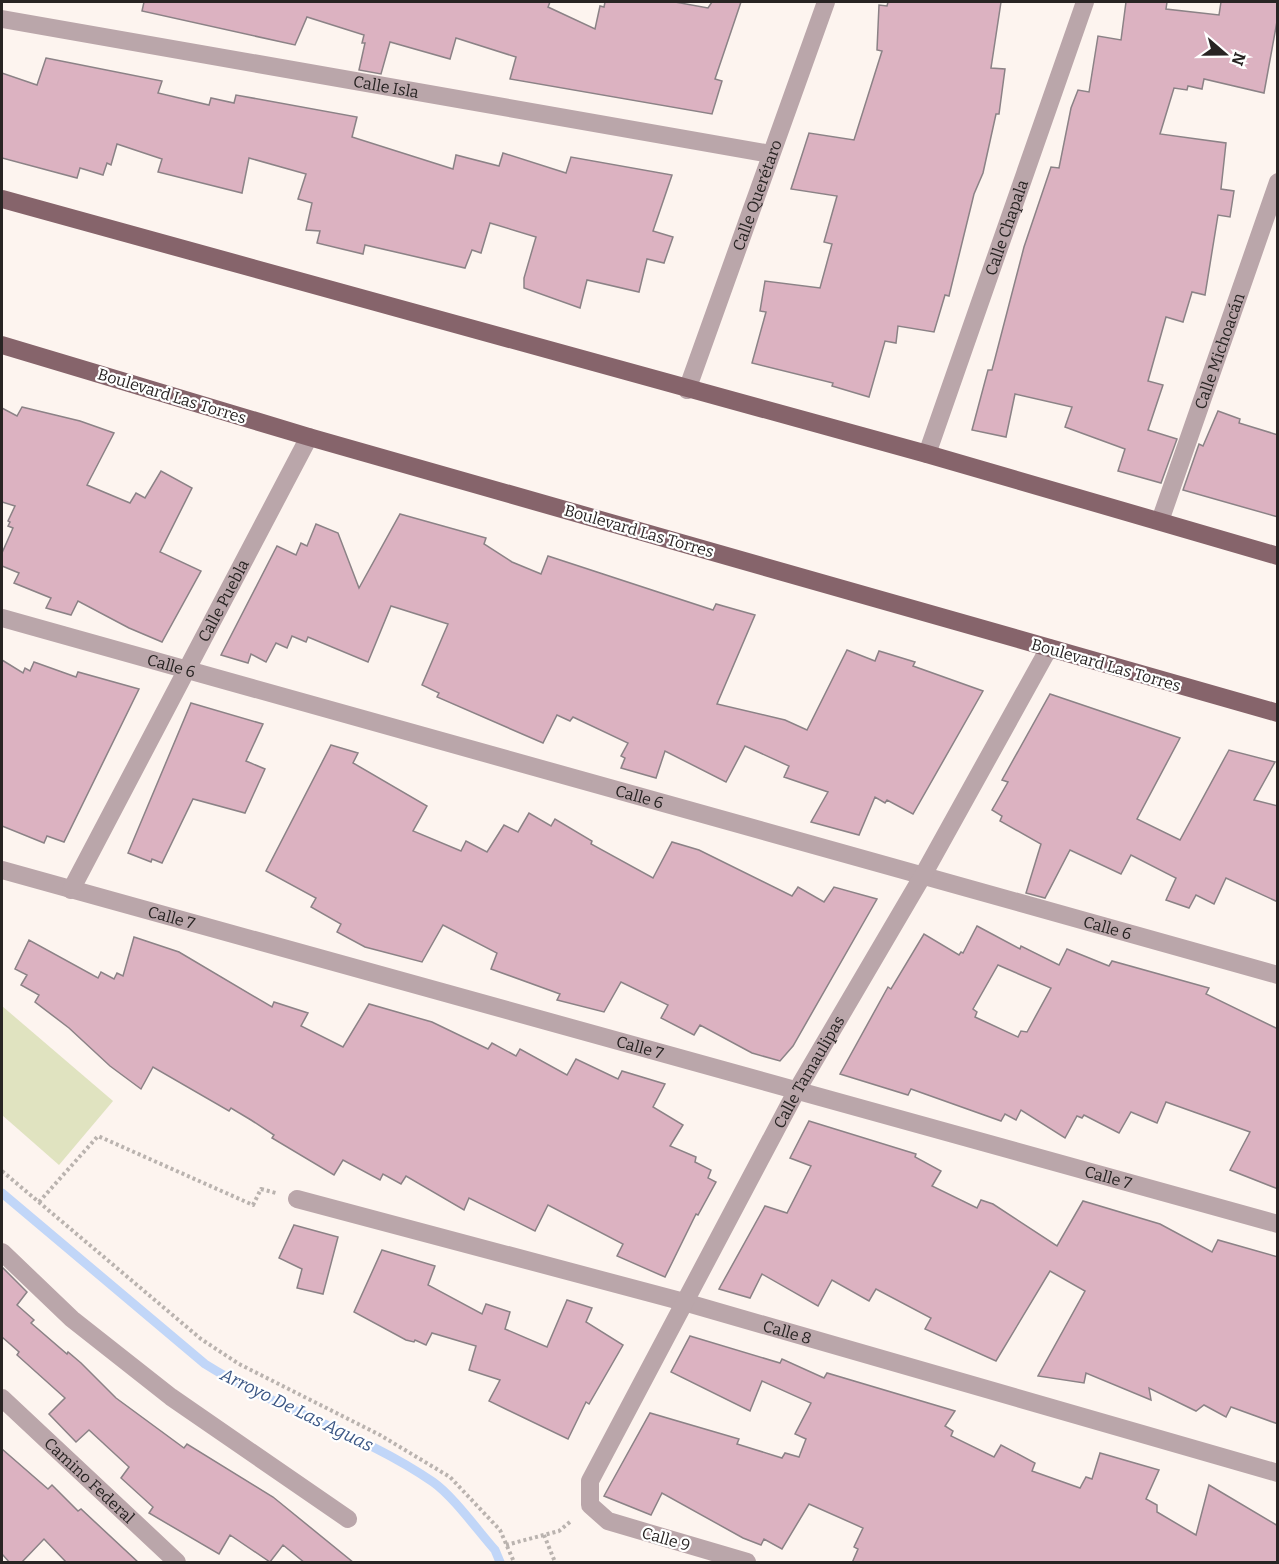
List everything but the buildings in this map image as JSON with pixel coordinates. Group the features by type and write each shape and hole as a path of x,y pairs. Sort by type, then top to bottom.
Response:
{"main road":[{"path":"2,198 687,390 927,454 1278,556"},
{"name":"Boulevard Las Torres","path":"2,345 309,437 1278,713"}],"street":[{"name":"Calle Querétaro","path":"687,390 826,2"},
{"name":"Calle Chapala","path":"927,454 1085,2"},
{"name":"Calle Isla","path":"2,19 771,154"},
{"name":"Calle Michoacán","path":"1160,521 1278,182"},
{"name":"Calle Puebla","path":"71,890 309,437"},
{"name":"Calle 6","path":"2,618 1278,975"},
{"name":"Calle Tamaulipas","path":"590,1505 590,1481 797,1090 922,877 1049,648"},
{"name":"Calle 7","path":"2,870 1278,1224"},
{"name":"Calle 8","path":"297,1199 684,1302 1278,1473"},
{"path":"2,1252 72,1319 171,1397 348,1519"},
{"name":"Camino Federal","path":"2,1398 177,1563"},
{"name":"Calle 9","path":"590,1505 609,1521 747,1563"}],"path":[{"path":"39,1202 98,1136 253,1205 261,1189 297,1199"},
{"path":"2,1171 201,1339 239,1364 380,1435 450,1477 500,1530 514,1563"},
{"path":"506,1545 559,1531 590,1505"},
{"path":"544,1535 555,1563"}],"green space":[{"path":"2,1006 113,1101 59,1165 2,1115"}],"waterway":[{"name":"Arroyo De Las Aguas","path":"2,1193 205,1364 261,1395 378,1449 433,1482 465,1514 495,1550 500,1562"}]}
